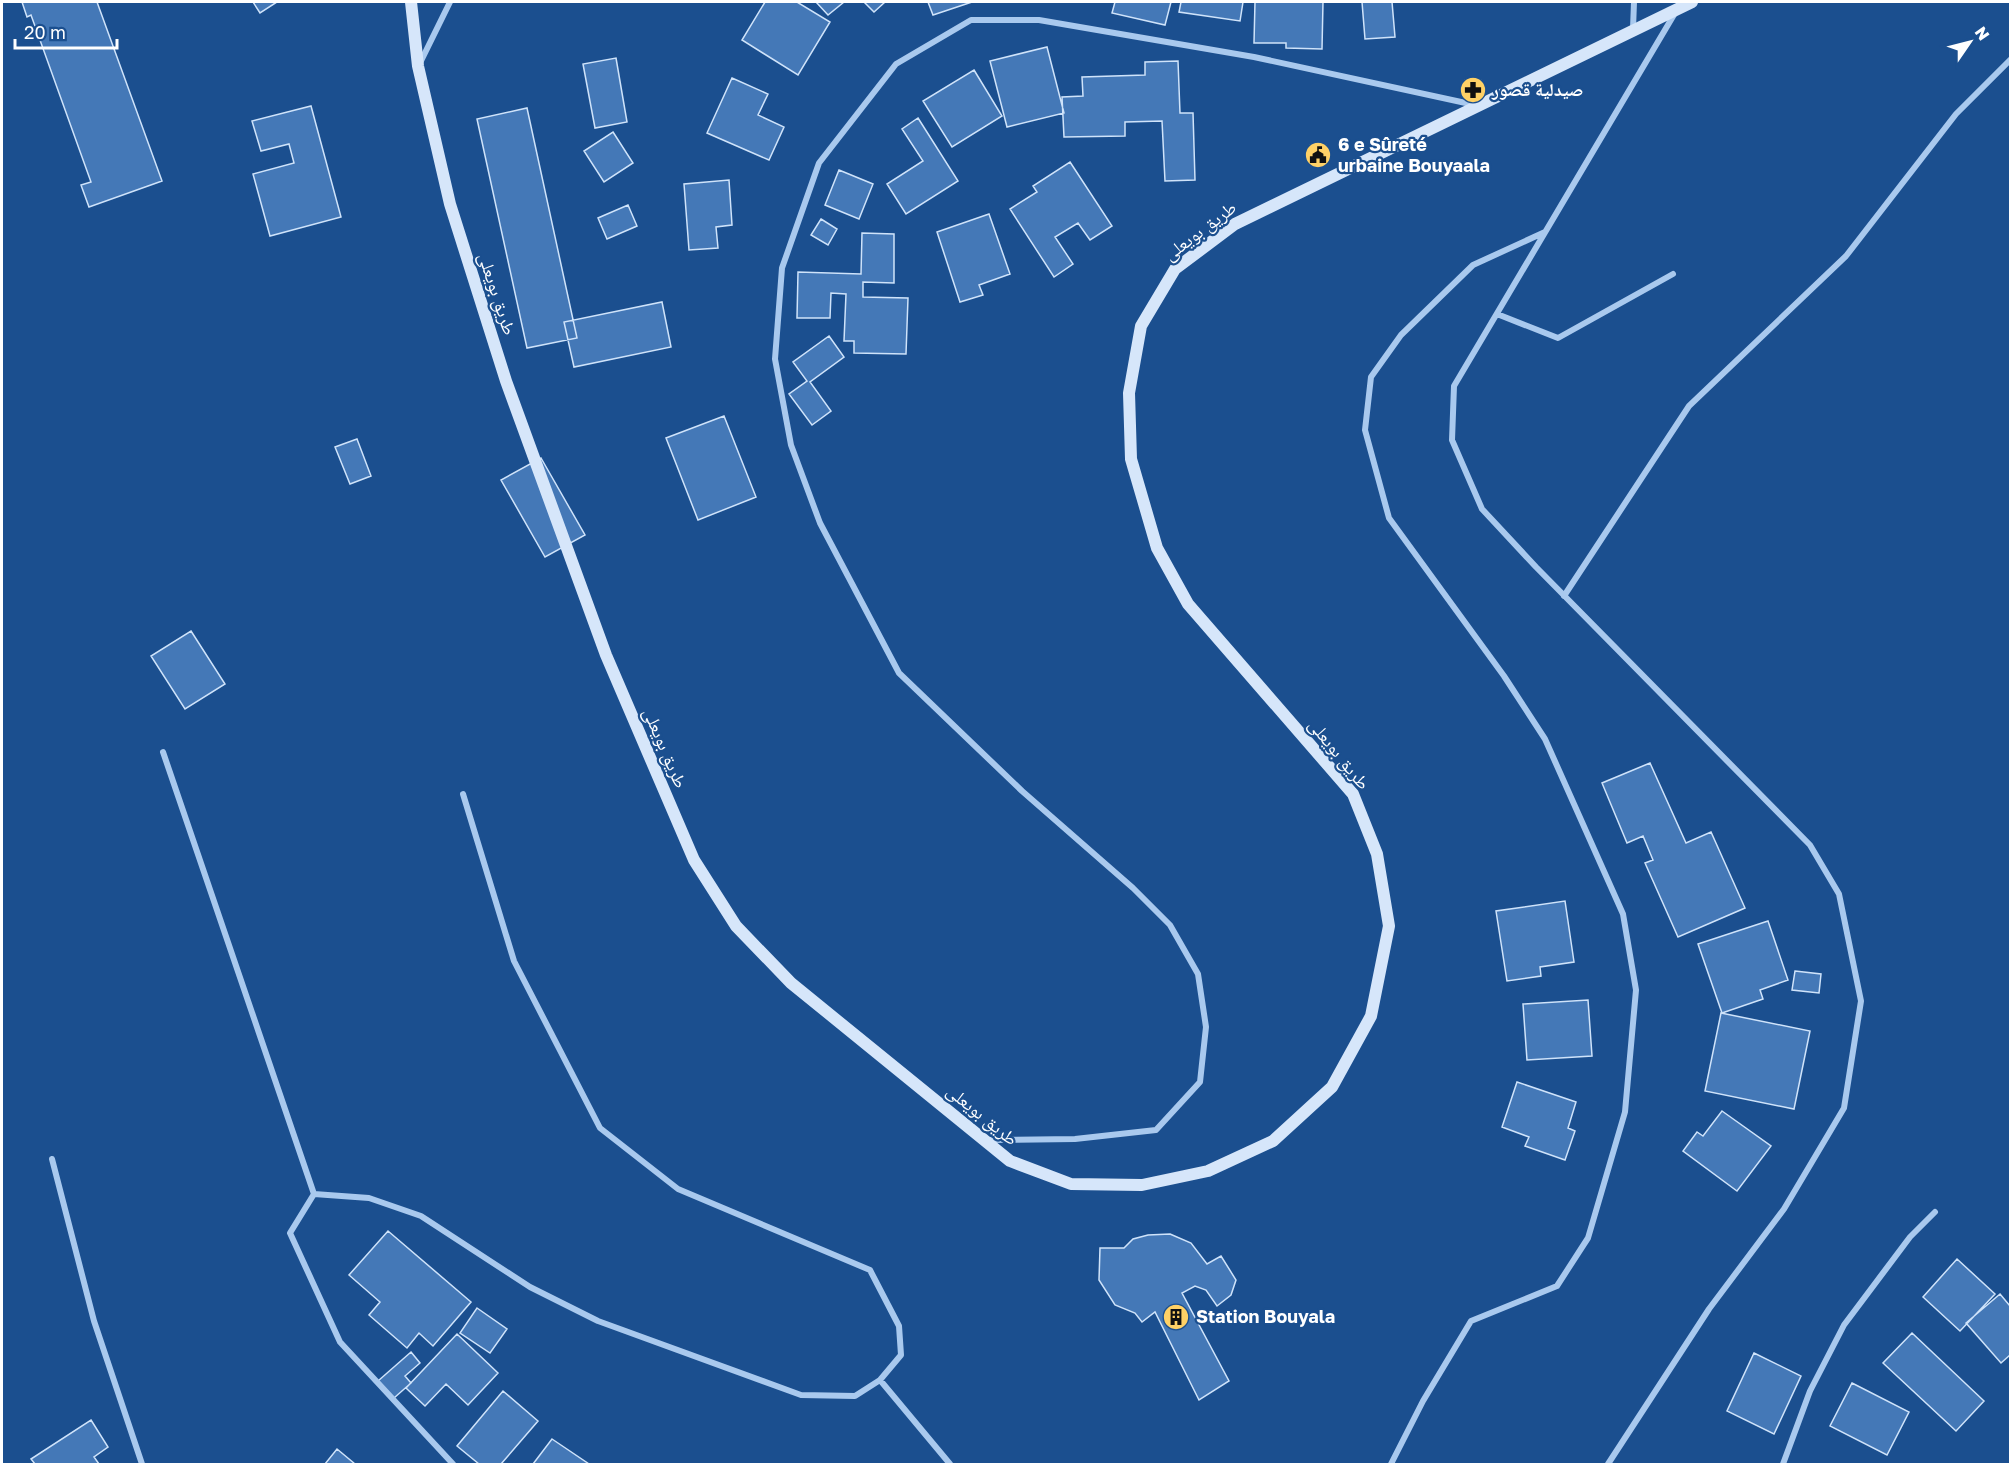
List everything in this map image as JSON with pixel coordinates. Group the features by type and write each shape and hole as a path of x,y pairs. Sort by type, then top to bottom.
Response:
{"main road":[{"name":"طريق بويعلى","path":"411,2 418,66 450,204 506,381 606,655 694,860 736,926 791,983 1010,1161 1071,1184 1142,1185 1208,1171 1273,1141 1332,1087 1371,1016 1389,926 1377,854 1353,794 1195,613 1182,595 1157,548 1131,459 1129,393 1141,326 1175,269 1234,224 1633,28 1692,2"}],"street":[{"path":"418,66 450,2"},
{"path":"1633,28 1634,2"},
{"path":"1608,1464 1709,1309 1784,1209 1844,1108 1861,1001 1839,894 1810,845 1564,596 1482,509 1452,440 1454,386 1678,8"},
{"path":"984,1140 1075,1139 1156,1130 1200,1082 1206,1027 1198,974 1170,925 1133,888 1022,791 899,673 820,523 791,445 775,359 782,268 819,163 896,64 971,20 1039,20 1254,57 1476,105"},
{"path":"1564,596 1689,406 1846,256 1956,114 2010,60"},
{"path":"1391,1464 1423,1401 1471,1321 1557,1286 1588,1238 1625,1112 1636,990 1623,914 1545,739 1504,676 1389,518 1365,430 1371,377 1401,335 1473,265 1546,232"},
{"path":"1497,314 1558,338 1673,274"},
{"path":"163,752 314,1194"},
{"path":"314,1194 369,1198 421,1216 530,1287 598,1321 801,1395 855,1396 880,1380 901,1355 899,1326 870,1270 678,1189 600,1128 514,961 463,794"},
{"path":"52,1158 94,1321 142,1464"},
{"path":"314,1194 290,1233 340,1342 453,1464"},
{"path":"1783,1464 1810,1391 1844,1325 1910,1237 1935,1212"},
{"path":"880,1380 950,1464"}],"building":[{"path":"22,2 97,2 162,181 89,207 81,185 91,182 31,15 27,17"},
{"path":"253,2 277,2 260,13"},
{"path":"765,2 797,2 830,22 798,75 742,40"},
{"path":"816,2 844,2 828,15"},
{"path":"864,2 885,2 874,12"},
{"path":"928,2 972,2 933,15"},
{"path":"1115,2 1171,2 1165,25 1112,13"},
{"path":"1181,2 1243,2 1240,21 1179,12"},
{"path":"1255,2 1323,2 1322,49 1286,48 1286,43 1254,43"},
{"path":"1362,2 1392,2 1395,37 1365,39"},
{"path":"1047,47 1064,113 1007,127 990,61"},
{"path":"616,58 627,122 595,128 583,64"},
{"path":"1178,61 1180,113 1193,113 1195,180 1165,181 1162,121 1125,122 1125,136 1064,137 1062,97 1083,96 1082,77 1145,75 1145,62"},
{"path":"974,70 1002,116 952,147 923,101"},
{"path":"732,78 768,94 758,115 784,127 769,160 707,133"},
{"path":"311,106 341,217 270,236 253,174 294,163 289,144 261,151 252,121"},
{"path":"527,108 577,338 527,348 477,119"},
{"path":"918,118 958,181 906,214 887,184 923,161 902,129"},
{"path":"613,132 633,163 604,182 584,151"},
{"path":"1070,162 1112,226 1090,240 1078,223 1055,237 1073,264 1054,277 1010,209 1037,192 1033,186"},
{"path":"839,170 873,184 859,219 825,205"},
{"path":"729,180 732,225 716,227 718,248 689,250 684,184"},
{"path":"628,205 637,226 607,239 598,218"},
{"path":"989,214 1010,274 979,285 983,295 960,302 937,232"},
{"path":"821,219 837,229 828,245 811,235"},
{"path":"862,233 894,234 894,283 863,282 863,297 908,298 906,354 854,353 854,341 844,341 846,294 831,293 830,318 797,318 798,272 861,274"},
{"path":"662,302 671,347 574,367 564,322"},
{"path":"829,336 844,357 810,382 831,411 812,425 789,394 807,381 793,362"},
{"path":"724,416 756,497 698,520 666,438"},
{"path":"357,439 371,476 350,484 335,447"},
{"path":"541,458 585,535 545,557 501,480"},
{"path":"191,631 225,684 185,709 151,656"},
{"path":"1650,763 1686,843 1711,832 1745,908 1678,937 1645,863 1653,860 1643,836 1627,843 1602,783"},
{"path":"1565,901 1574,962 1540,967 1541,976 1507,981 1496,911"},
{"path":"1768,921 1788,980 1760,990 1763,999 1722,1013 1698,944"},
{"path":"1795,971 1821,974 1819,993 1792,990"},
{"path":"1588,1000 1592,1056 1527,1060 1523,1004"},
{"path":"1721,1013 1810,1031 1794,1109 1705,1091"},
{"path":"1517,1082 1576,1102 1568,1128 1575,1131 1565,1160 1525,1146 1529,1137 1502,1127"},
{"path":"1722,1111 1771,1146 1737,1191 1683,1151 1697,1132 1703,1136"},
{"path":"388,1231 471,1302 433,1346 419,1333 407,1348 369,1315 380,1302 349,1275"},
{"name":"Station Bouyala","path":"1170,1234 1191,1243 1207,1264 1221,1256 1236,1280 1231,1295 1217,1306 1206,1290 1195,1286 1182,1293 1229,1381 1199,1400 1155,1312 1142,1322 1135,1313 1115,1305 1099,1280 1100,1248 1124,1248 1133,1239 1148,1235"},
{"path":"1957,1259 1995,1294 1960,1331 1923,1297"},
{"path":"2000,1294 2010,1306 2010,1355 2001,1363 1966,1323"},
{"path":"477,1308 507,1329 490,1353 460,1333"},
{"path":"1912,1333 1984,1401 1956,1431 1883,1363"},
{"path":"457,1334 498,1373 468,1405 446,1384 425,1406 406,1388"},
{"path":"411,1352 420,1363 405,1376 411,1383 394,1398 378,1381"},
{"path":"1754,1353 1801,1376 1774,1434 1727,1411"},
{"path":"1852,1383 1909,1412 1887,1455 1830,1426"},
{"path":"503,1391 538,1421 501,1464 479,1464 457,1446"},
{"path":"91,1420 108,1447 94,1457 99,1464 35,1464 31,1459"},
{"path":"552,1439 589,1464 533,1464"},
{"path":"337,1449 355,1464 325,1464"}],"place":[{"name":"صيدلية قصور","path":"1473,90"},
{"name":"6 e Sûreté urbaine Bouyaala","path":"1318,155"},
{"name":"Station Bouyala","path":"1176,1317"}]}
